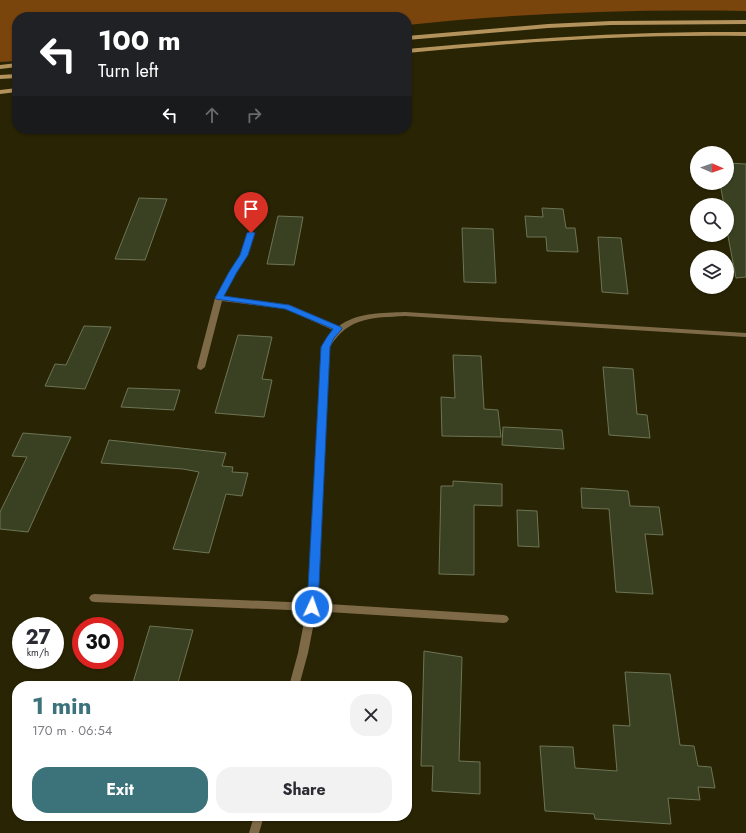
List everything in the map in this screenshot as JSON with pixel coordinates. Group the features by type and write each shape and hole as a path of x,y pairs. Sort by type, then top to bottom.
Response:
{"main road":[{"path":"412,38 611,22 746,22"},
{"path":"412,51 591,36 746,34"},
{"path":"0,66 12,65"},
{"path":"0,77 12,76"},
{"path":"0,92 12,91"}],"street":[{"path":"201,367 219,298 244,255 251,233"},
{"path":"219,298 286,307 338,329"},
{"path":"295,681 303,653 312,607 326,347 331,337 338,329 358,318 405,314 746,335"},
{"path":"94,598 312,607 504,619"},
{"path":"254,833 258,821"}],"shaded area":[{"path":"0,0 746,0 746,11 619,11 491,17 412,25 412,12 12,12 12,61 0,62"}],"building":[{"path":"734,163 746,164 746,277 736,278 734,268 734,250 731,250 729,242 734,242 734,198 723,198 721,190 734,190"},
{"path":"139,198 167,199 145,260 115,259"},
{"path":"542,208 563,209 566,228 575,228 578,252 547,251 546,237 527,237 525,216 543,217"},
{"path":"278,216 303,217 294,265 267,264"},
{"path":"462,228 493,229 496,283 464,282"},
{"path":"598,237 621,238 628,294 602,292"},
{"path":"84,326 111,327 85,389 45,386 55,364 66,365"},
{"path":"238,335 272,337 262,379 272,380 264,417 215,413"},
{"path":"453,355 481,356 484,409 498,410 501,437 442,436 441,397 455,398"},
{"path":"603,367 633,369 637,414 647,415 650,438 609,435"},
{"path":"128,388 180,390 174,410 121,407"},
{"path":"503,427 562,430 564,449 502,445"},
{"path":"23,433 71,437 28,532 0,529 0,512 27,457 12,456"},
{"path":"109,440 226,453 222,466 233,467 232,472 248,473 242,496 226,494 209,553 173,549 199,472 183,469 101,463"},
{"path":"453,481 502,484 502,506 474,505 474,575 439,574 441,486 453,486"},
{"path":"581,488 628,491 630,506 659,507 663,535 645,534 653,594 616,592 609,509 582,508"},
{"path":"517,510 537,511 539,547 518,546"},
{"path":"150,626 193,630 178,681 134,681"},
{"path":"424,651 462,657 459,761 480,762 480,794 432,791 433,766 421,766"},
{"path":"625,672 670,674 680,745 694,746 698,766 711,767 715,788 698,787 700,800 668,798 671,824 595,819 594,814 545,811 540,746 573,747 575,768 617,771 613,725 630,726"}],"route":[{"path":"251,233 244,255 219,298 274,304 286,307 338,329 331,337 326,347 312,607"}]}
